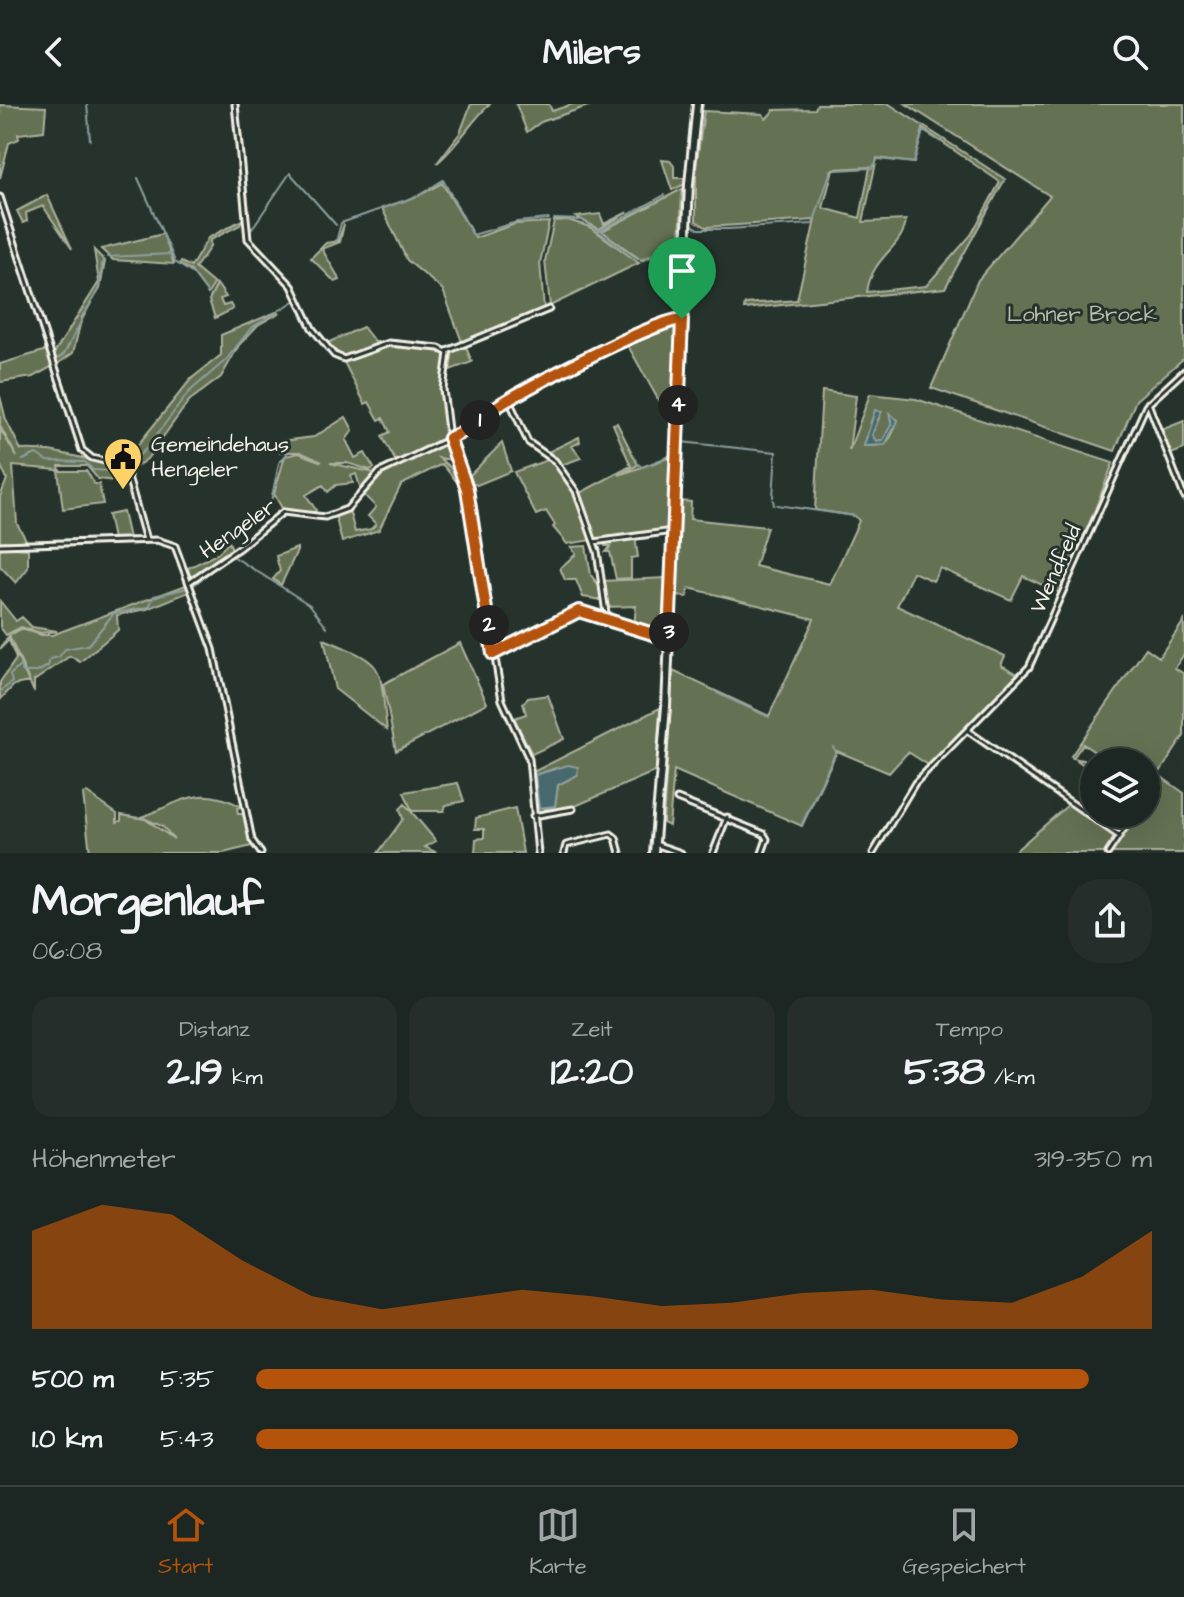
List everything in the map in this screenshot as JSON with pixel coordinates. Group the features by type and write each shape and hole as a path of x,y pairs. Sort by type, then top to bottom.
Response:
{"main road":[{"path":"654,853 669,639 682,319 697,106"}],"street":[{"path":"235,104 248,239 292,286 307,320 334,355 344,359 389,343 447,351 549,309"},
{"path":"0,197 82,450 92,458 125,466 146,540"},
{"name":"Hengeler","path":"189,582 246,543 283,512 319,517 341,512 356,502 380,472 468,430 509,400 607,350 682,319"},
{"path":"447,351 444,398 449,438 467,489 502,700 528,751 538,853"},
{"name":"Wendfeld","path":"873,853 913,786 1029,667 1148,403 1184,371"},
{"path":"509,400 528,442 555,461 574,488 594,542 607,620"},
{"path":"1148,403 1184,496"},
{"path":"594,542 673,531"},
{"name":"Hengeler","path":"0,545 146,540 165,541 175,546 213,649 252,840 259,852"},
{"path":"493,654 575,612 669,639"},
{"path":"968,731 1119,836"},
{"path":"677,799 767,836 762,853"},
{"path":"533,816 573,809"},
{"path":"713,853 727,817"},
{"path":"1108,853 1124,828"},
{"path":"564,853 566,845 611,834 616,838 620,853"},
{"path":"655,844 681,853"}],"green space":[{"path":"471,104 490,104 437,163 460,133"},
{"path":"516,104 549,104 552,111 573,104 594,104 541,122 527,132"},
{"path":"817,104 889,104 1005,179 945,288 744,309 745,304 797,300 815,220 706,227 696,221 696,168 704,111 763,114 766,119 774,110 815,109","holes":["923,129 1000,182 971,235 926,286 867,292 875,269 899,238 906,220 863,222 877,158 914,163","870,167 860,218 823,208 833,169"]},
{"name":"Lohner Brock","path":"906,104 1184,104 1184,358 1136,400 1115,451 931,388 978,280 1050,196"},
{"path":"0,105 46,107 44,131 18,134 19,139 9,143 0,178"},
{"path":"662,160 670,161 674,166 674,178 686,178 685,184 672,190"},
{"path":"442,183 475,238 515,224 549,222 540,263 544,309 462,342 443,290 407,260 382,208 418,196"},
{"path":"682,189 680,243 641,260 602,231"},
{"path":"47,195 72,249 43,206 26,213 27,221 23,223 17,211"},
{"path":"628,212 599,229 576,217 600,214 604,224"},
{"path":"242,220 240,225 210,240 210,247 195,268 214,284 208,294 191,271 179,264 181,262 191,267 208,238"},
{"path":"568,220 590,227 639,263 550,306 545,261 554,221"},
{"path":"344,224 340,242 322,249 340,280 335,282 311,258 326,243 338,241"},
{"path":"163,234 174,264 113,260 101,249"},
{"path":"94,250 105,261 100,289 82,317 73,353 56,365 53,355 99,282"},
{"path":"217,284 226,297 220,299 223,306 230,304 233,309 215,318 209,300"},
{"path":"279,313 258,325 239,345 221,377 189,401 147,459 131,470 129,461 132,452 191,379 221,355 221,335"},
{"path":"677,322 674,394 659,401 627,344"},
{"path":"363,327 375,342 380,342 343,357 327,343"},
{"path":"465,345 472,362 450,370 453,350"},
{"path":"387,346 442,350 446,355 442,393 447,436 396,462 382,436 390,432 383,418 379,420 369,402 365,404 344,362"},
{"path":"47,350 53,366 33,377 0,382 0,364"},
{"path":"822,391 856,396 849,451 870,394 916,399 1113,463 1062,594 1023,576 1011,600 940,568 933,581 913,572 897,606 1005,656 1001,665 1020,675 930,766 908,752 889,773 837,751 802,826 674,770 669,826 663,823 673,671 769,716 814,619 689,588 687,597 675,596 679,501 691,502 690,519 767,527 755,566 830,584 859,521 855,516 815,510","holes":["881,413 872,435 876,441 884,440 892,424 890,418 898,420 887,442 864,446 872,419"]},
{"path":"0,396 6,420 21,450 47,451 124,465 126,472 115,481 98,479 87,466 59,466 60,471 87,471 94,484 99,484 103,504 63,509 58,470 13,466 17,524 28,543 0,541 0,497 7,479 0,464 0,429 17,457 0,426"},
{"path":"346,417 353,430 346,440 355,458 365,453 374,468 370,470 347,463 330,463 375,473 362,493 356,474 351,476 353,483 336,485 328,492 323,485 306,495 316,510 312,514 282,508 274,494 285,456 299,453 322,462 300,452 280,452 282,441 314,437"},
{"path":"1184,421 1184,449 1171,454 1161,430"},
{"path":"617,423 638,465 619,475 671,457 669,529 596,539 580,493 631,466 613,424"},
{"path":"579,437 580,442 572,446 581,458 561,465 546,453"},
{"path":"445,442 452,460 439,458 460,476 464,490 442,464 401,485 379,530 342,542 335,515 349,510 355,532 371,529 376,524 368,516 376,507 364,495 376,478"},
{"path":"502,443 511,471 477,485 471,483 468,477"},
{"path":"550,459 576,495 592,540 567,544 553,527 555,525 546,511 536,515 514,472"},
{"path":"123,512 129,538 113,539 108,515"},
{"path":"635,537 638,557 631,558 631,578 616,579 610,552 606,552 611,546 605,546 605,541"},
{"path":"229,542 232,549 191,578 188,568 217,554"},
{"path":"586,546 591,575 599,586 602,600 583,597 576,580 565,580 560,568 576,554 571,547"},
{"path":"0,547 28,549 28,568 16,583 0,566"},
{"path":"297,548 281,585 273,579 280,571 276,556"},
{"path":"666,578 662,635 634,627 636,606 606,607 602,581"},
{"path":"186,585 189,592 147,609 117,615 118,630 80,662 70,656 34,681 34,692 9,636 21,629 52,635"},
{"path":"0,601 16,621 22,617 32,627 57,631 41,633 21,627 6,635 0,627"},
{"path":"1184,621 1184,654 1175,668 1184,674 1184,736 1160,772 1160,748 1089,748 1083,744 1073,758 1071,756 1146,648 1159,657"},
{"path":"8,637 29,682 14,685 0,700 0,682 16,659 9,640 0,649"},
{"path":"324,639 360,655 376,669 387,730 335,689"},
{"path":"460,643 487,703 396,751 383,684"},
{"path":"548,695 564,739 532,754 514,718 526,714 523,703 528,698"},
{"path":"660,708 656,771 573,807 534,812 533,772","holes":["556,768 577,775 558,785 555,806 545,809 536,805 535,775"]},
{"path":"1160,776 1184,793 1184,853 1109,853 1126,828 1160,828"},
{"path":"458,783 464,801 446,805 444,811 412,811 404,792"},
{"path":"87,793 117,814 117,822 121,821 121,815 145,819 174,839 162,826 141,817 192,797 227,800 242,807 237,808 238,814 244,814 252,846 223,853 90,853 83,794"},
{"path":"405,804 436,841 425,847 437,853 378,853 403,819 400,809"},
{"path":"1069,804 1080,811 1080,828 1104,828 1116,836 1105,853 1013,853"},
{"path":"515,808 523,853 475,853 476,839 484,838 484,829 475,829 476,818"}],"water":[{"path":"875,410 881,412 872,435 876,441 883,440 892,423 889,413 898,420 885,445 864,446"},
{"path":"568,765 578,767 577,775 558,785 555,806 539,808 535,775"}],"waterway":[{"path":"87,104 90,140"},
{"path":"695,155 703,104"},
{"path":"836,170 872,168 878,159 914,163 923,131 941,142 943,139"},
{"path":"694,165 691,224 699,229 813,224 831,170"},
{"path":"249,233 290,173 336,225"},
{"path":"138,178 172,254"},
{"path":"336,242 341,223 418,196 443,180 473,235 517,222 549,219"},
{"path":"668,249 681,247 684,186"},
{"path":"599,231 665,195"},
{"path":"554,219 582,220 638,259"},
{"path":"686,317 691,226"},
{"path":"641,261 666,251"},
{"path":"108,257 172,254 175,262 193,274 208,294"},
{"path":"56,360 64,354 99,288 103,258"},
{"path":"128,465 145,450 189,392 226,360 251,328 296,300"},
{"path":"1145,410 1148,408 1184,503"},
{"path":"680,479 682,421"},
{"path":"681,442 776,452 773,497"},
{"path":"444,443 449,444 453,457"},
{"path":"23,460 36,454 47,461 85,462 93,470 112,471 116,475 124,469"},
{"path":"270,506 279,463 287,454"},
{"path":"380,475 422,454"},
{"path":"638,464 642,467 672,455 670,528"},
{"path":"970,730 1033,663 1125,456"},
{"path":"454,461 460,475"},
{"path":"773,500 774,505"},
{"path":"662,822 678,502"},
{"path":"777,505 855,516"},
{"path":"231,555 310,605 327,627"},
{"path":"194,585 228,557"},
{"path":"0,692 12,682 10,675 20,666 23,672 37,672 65,649 88,645 114,613 149,607 154,596 188,588"},
{"path":"717,693 769,717"},
{"path":"937,764 968,733"},
{"path":"801,826 836,751 833,747"},
{"path":"903,807 914,787 934,768"},
{"path":"875,853 900,811"},
{"path":"1105,853 1117,837"}],"place":[{"name":"Gemeindehaus Hengeler","path":"123,491"}],"route":[{"path":"682,319 669,639 579,611 493,654 467,489 449,438 468,430 516,396 607,350 682,319"}]}
